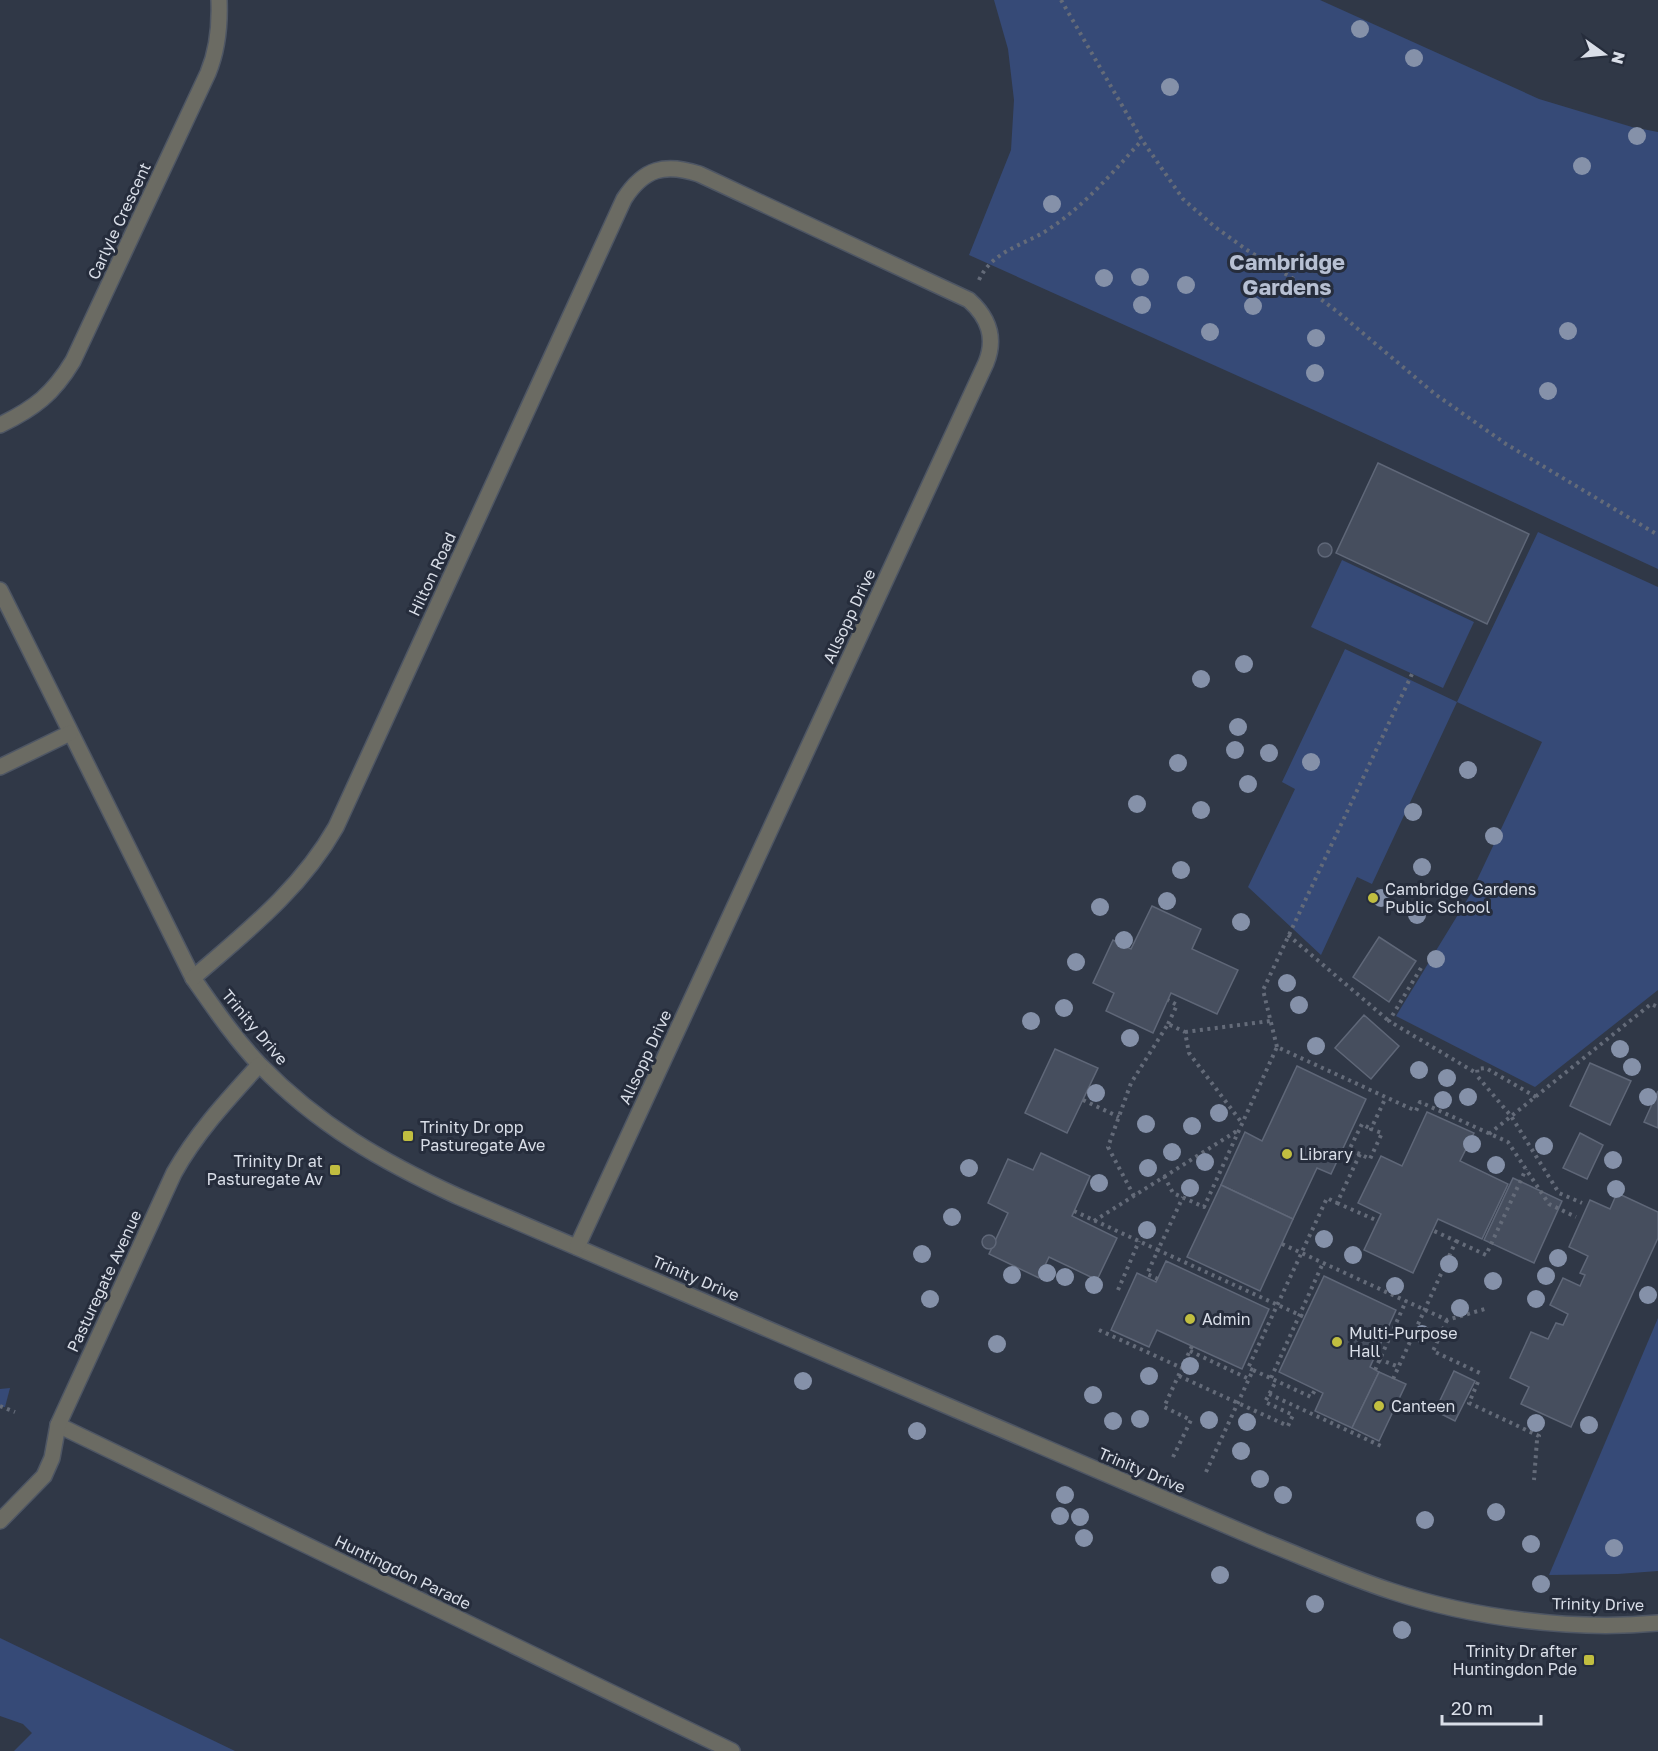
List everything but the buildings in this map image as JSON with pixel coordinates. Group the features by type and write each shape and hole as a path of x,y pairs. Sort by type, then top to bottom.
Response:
{"street":[{"name":"Carlyle Crescent","path":"0,424 21,415 45,398 74,361 208,73 218,36 219,0"},
{"name":"Allsopp Drive","path":"578,1247 986,363 992,345 991,334 984,316 969,300 699,174 669,168"},
{"name":"Hilton Road","path":"193,978 275,905 301,879 325,846 341,816 624,199 639,179 649,173 669,168"},
{"name":"Trinity Drive","path":"0,591 193,978 218,1014 260,1065 305,1107 362,1148 447,1192 1263,1541 1393,1592 1465,1610 1532,1620 1590,1624 1658,1623"},
{"path":"0,768 70,733"},
{"name":"Pasturegate Avenue","path":"0,1521 44,1476 52,1458 58,1425 187,1148 260,1065"},
{"name":"Huntingdon Parade","path":"58,1425 732,1751"}],"path":[{"path":"1061,0 1142,140 1183,199 1215,227 1297,281 1339,313 1435,394 1506,444 1658,535"},
{"path":"969,300 982,272 993,260 1009,249 1051,228 1076,208 1093,194 1142,140"},
{"path":"1164,1176 1173,1193 1204,1208 1277,1047 1263,990 1412,674"},
{"path":"1288,935 1389,1020 1476,1073 1511,1116 1559,1192 1582,1203"},
{"path":"1389,1020 1421,968"},
{"path":"1134,1196 1108,1147 1131,1083 1178,1005 1168,1000"},
{"path":"1489,1134 1651,1004 1658,1007"},
{"path":"1168,1024 1185,1032 1270,1021"},
{"path":"1185,1032 1189,1053 1241,1126"},
{"path":"1277,1047 1416,1111 1420,1102 1508,1142 1549,1204 1576,1217"},
{"path":"1476,1073 1477,1069 1486,1068 1536,1097"},
{"path":"1371,1129 1386,1097"},
{"path":"1083,1100 1119,1117"},
{"path":"1362,1124 1371,1129 1382,1133 1370,1159 1349,1150 1362,1124"},
{"path":"1094,1221 1241,1126"},
{"path":"1337,1203 1360,1154"},
{"path":"1432,1230 1486,1255 1526,1169"},
{"path":"1158,1279 1147,1274 1183,1197"},
{"path":"1315,1390 1311,1397 1248,1368 1327,1198 1378,1221"},
{"path":"1074,1211 1302,1316"},
{"path":"1118,1290 1139,1241"},
{"path":"1393,1378 1456,1241"},
{"path":"1282,1244 1447,1320 1485,1309"},
{"path":"1179,1376 1288,1426 1293,1414 1265,1402 1323,1263"},
{"path":"1375,1370 1406,1301"},
{"path":"1447,1320 1433,1351 1482,1374"},
{"path":"1099,1330 1182,1368"},
{"path":"1173,1457 1191,1420 1164,1407 1191,1348 1249,1379"},
{"path":"1379,1359 1399,1367"},
{"path":"1206,1472 1253,1370"},
{"path":"1478,1382 1469,1403 1539,1436 1534,1480"},
{"path":"1269,1394 1382,1446"},
{"path":"0,1406 15,1412"}],"shaded area":[{"path":"994,0 1320,0 1539,99 1632,127 1658,132 1658,569 1316,411 969,255 1011,150 1014,100 1008,49"},
{"path":"1538,532 1658,587 1658,990 1535,1087 1396,1016 1470,895 1542,742 1457,702"},
{"path":"1342,560 1474,622 1443,688 1311,627"},
{"path":"1345,649 1457,702 1372,884 1357,877 1321,955 1248,887 1295,789 1282,782"},
{"path":"1658,1318 1658,1571 1549,1575"},
{"path":"10,1388 5,1407 0,1407 0,1389"},
{"path":"0,1638 235,1751 14,1751 32,1733 23,1724 0,1716"}],"place":[{"name":"Cambridge Gardens Public School","path":"1373,898"},
{"name":"Trinity Dr opp Pasturegate Ave","path":"408,1136"},
{"name":"Library","path":"1287,1154"},
{"name":"Trinity Dr at Pasturegate Av","path":"335,1170"},
{"name":"Admin","path":"1190,1319"},
{"name":"Multi-Purpose Hall","path":"1337,1342"},
{"name":"Canteen","path":"1379,1406"},
{"name":"Trinity Dr after Huntingdon Pde","path":"1589,1660"}],"district":[{"name":"Cambridge Gardens","path":"1287,274"}]}
